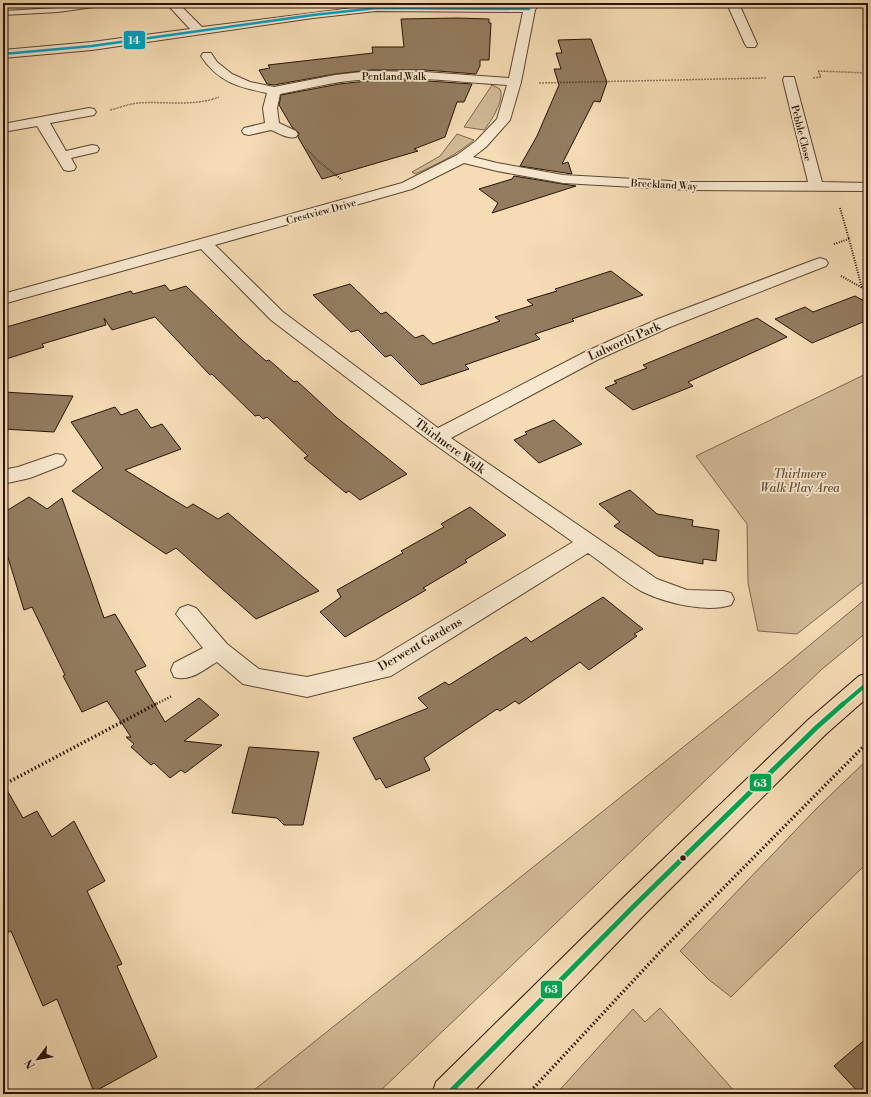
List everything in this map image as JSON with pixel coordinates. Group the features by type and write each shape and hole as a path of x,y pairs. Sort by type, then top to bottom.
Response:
{"highway":[{"path":"448,1094 645,895 818,727 868,683"}],"street":[{"path":"172,3 200,30"},
{"path":"736,3 734,6 751,44"},
{"path":"3,54 92,46 376,5 532,6"},
{"name":"Crestview Drive","path":"3,299 407,186 462,158 481,144 503,120 514,82 532,6"},
{"name":"Pentland Walk","path":"207,56 217,71 243,84 274,91 330,80 370,75 416,75 514,82"},
{"path":"217,71 238,66"},
{"name":"Pebble Close","path":"789,80 816,186"},
{"path":"272,125 270,108 274,91"},
{"path":"3,128 42,122 89,112"},
{"path":"42,122 66,162 92,149"},
{"path":"249,131 272,125 291,134"},
{"name":"Breckland Way","path":"462,158 563,179 689,186 868,187"},
{"name":"Thirlmere Walk","path":"204,243 277,316 437,437 649,585 686,598 723,599"},
{"name":"Lulworth Park","path":"437,437 590,356 664,323 820,263"},
{"path":"3,477 23,473 56,460"},
{"name":"Derwent Gardens","path":"188,614 220,650 252,677 307,687 382,669 588,543"},
{"path":"183,670 220,650"}],"lane":[{"path":"3,14 58,10 108,3"}],"path":[{"path":"532,84 770,78 789,80 821,77 818,71 868,73"},
{"path":"89,112 93,115 135,104 214,100 243,84"},
{"path":"291,134 317,160 347,182"},
{"path":"833,186 849,238"},
{"path":"820,263 868,292"},
{"path":"3,785 188,688 183,670"},
{"path":"528,1094 661,951 868,742"}],"green space":[{"path":"492,85 500,89 501,99 484,130 464,127"},
{"path":"457,134 474,140 453,155 438,163 415,174 412,172 440,156"},
{"name":"Thirlmere Walk Play Area","path":"868,373 868,578 797,634 758,631 748,583 747,524 696,456"},
{"path":"868,597 868,631 821,670 377,1094 249,1094 776,673"},
{"path":"868,759 868,862 731,997 708,979 680,951 816,809"},
{"path":"660,1008 737,1094 556,1094 633,1009 645,1022"}],"building":[{"path":"401,19 489,19 489,23 491,23 489,60 480,60 480,66 476,74 425,70 371,70 335,74 274,85 267,84 259,70 270,68 268,65 373,53 372,47 404,47"},
{"path":"591,39 607,82 600,102 594,101 562,164 568,162 572,174 520,166 537,136 559,85 554,69 561,69 556,53 562,53 558,40"},
{"path":"377,80 414,80 472,84 464,102 457,102 445,137 414,149 418,151 322,179 298,137 299,133 292,127 279,105 281,95 339,84"},
{"path":"514,176 576,186 492,213 498,203 479,189 512,179"},
{"path":"611,271 643,295 572,319 574,321 535,334 540,339 465,365 469,369 421,385 391,355 385,357 358,330 351,332 313,295 350,284 381,314 386,312 415,338 423,335 433,344 500,321 495,317 533,305 527,300 557,291 555,289"},
{"path":"165,285 170,291 186,286 266,361 269,360 294,382 297,381 336,417 407,474 360,500 349,491 346,493 304,458 308,456 267,417 263,419 259,415 255,416 212,374 210,375 155,317 112,330 104,318 106,325 42,344 44,347 3,360 3,328 131,291 133,294"},
{"path":"855,296 868,303 868,320 812,343 775,319 805,307 813,312"},
{"path":"757,318 787,337 688,382 693,386 633,410 605,388 617,383 614,381 647,368 643,365"},
{"path":"3,392 73,396 54,432 3,429"},
{"path":"115,407 121,415 137,409 151,428 162,424 181,449 125,470 187,508 193,504 218,519 228,513 319,591 256,619 176,548 166,554 72,491 103,468 71,422"},
{"path":"554,420 582,444 539,463 514,440 527,434 525,432"},
{"path":"630,490 657,514 693,520 692,526 719,530 716,561 703,559 703,564 658,556 614,526 620,522 599,504"},
{"path":"29,497 47,509 62,498 104,618 115,614 146,666 135,671 165,722 199,698 219,715 184,741 222,745 185,773 181,770 170,778 154,763 151,765 131,747 134,744 126,737 131,737 107,701 82,712 63,676 65,675 32,607 24,610 3,541 3,513"},
{"path":"470,507 506,535 465,560 467,562 423,588 426,590 345,637 320,612 341,597 337,590 403,553 401,551 444,527 441,524"},
{"path":"603,597 643,629 634,634 637,636 589,670 580,662 519,704 515,701 500,711 497,709 424,758 430,770 386,788 380,778 376,780 353,738 428,708 418,698 445,682 449,685 526,637 531,642"},
{"path":"249,747 319,752 303,825 284,825 277,818 232,813"},
{"path":"3,783 23,818 37,811 52,837 74,821 105,881 87,891 122,964 117,966 157,1057 94,1092 57,999 43,1006 11,931 3,935"},
{"path":"868,1037 868,1094 860,1094 834,1066"}],"transit line":[{"name":"14","path":"3,54 92,46 313,15 376,8 529,9"},
{"name":"63","path":"448,1094 634,906 817,727 868,683"}]}
